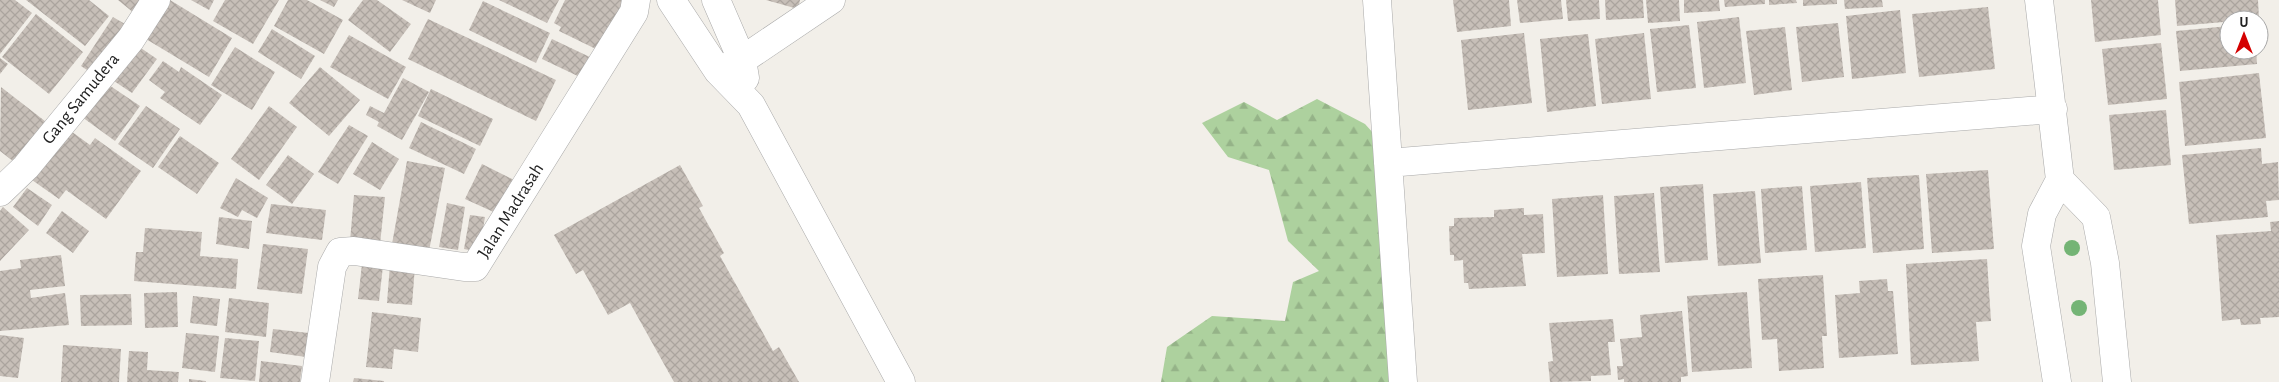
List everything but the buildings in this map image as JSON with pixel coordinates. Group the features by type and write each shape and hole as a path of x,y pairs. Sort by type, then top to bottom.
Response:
{"street":[{"name":"Gang Samudera","path":"0,192 26,167 131,39 156,0"},
{"name":"Jalan Madrasah","path":"315,382 332,267 340,252 354,251 475,267 634,12 636,0"},
{"path":"671,0 730,66 902,382"},
{"path":"716,0 730,66"},
{"path":"730,66 831,0"},
{"path":"1377,0 1403,382"},
{"path":"2039,0 2060,180 2042,214 2036,246 2057,382"},
{"path":"1388,163 2053,109"},
{"path":"2060,180 2096,217 2105,263 2117,382"}],"green space":[{"path":"1317,99 1365,124 1384,145 1399,382 1161,382 1167,347 1212,316 1285,321 1293,282 1319,271 1288,241 1269,170 1228,157 1202,123 1244,102 1277,120"}]}
